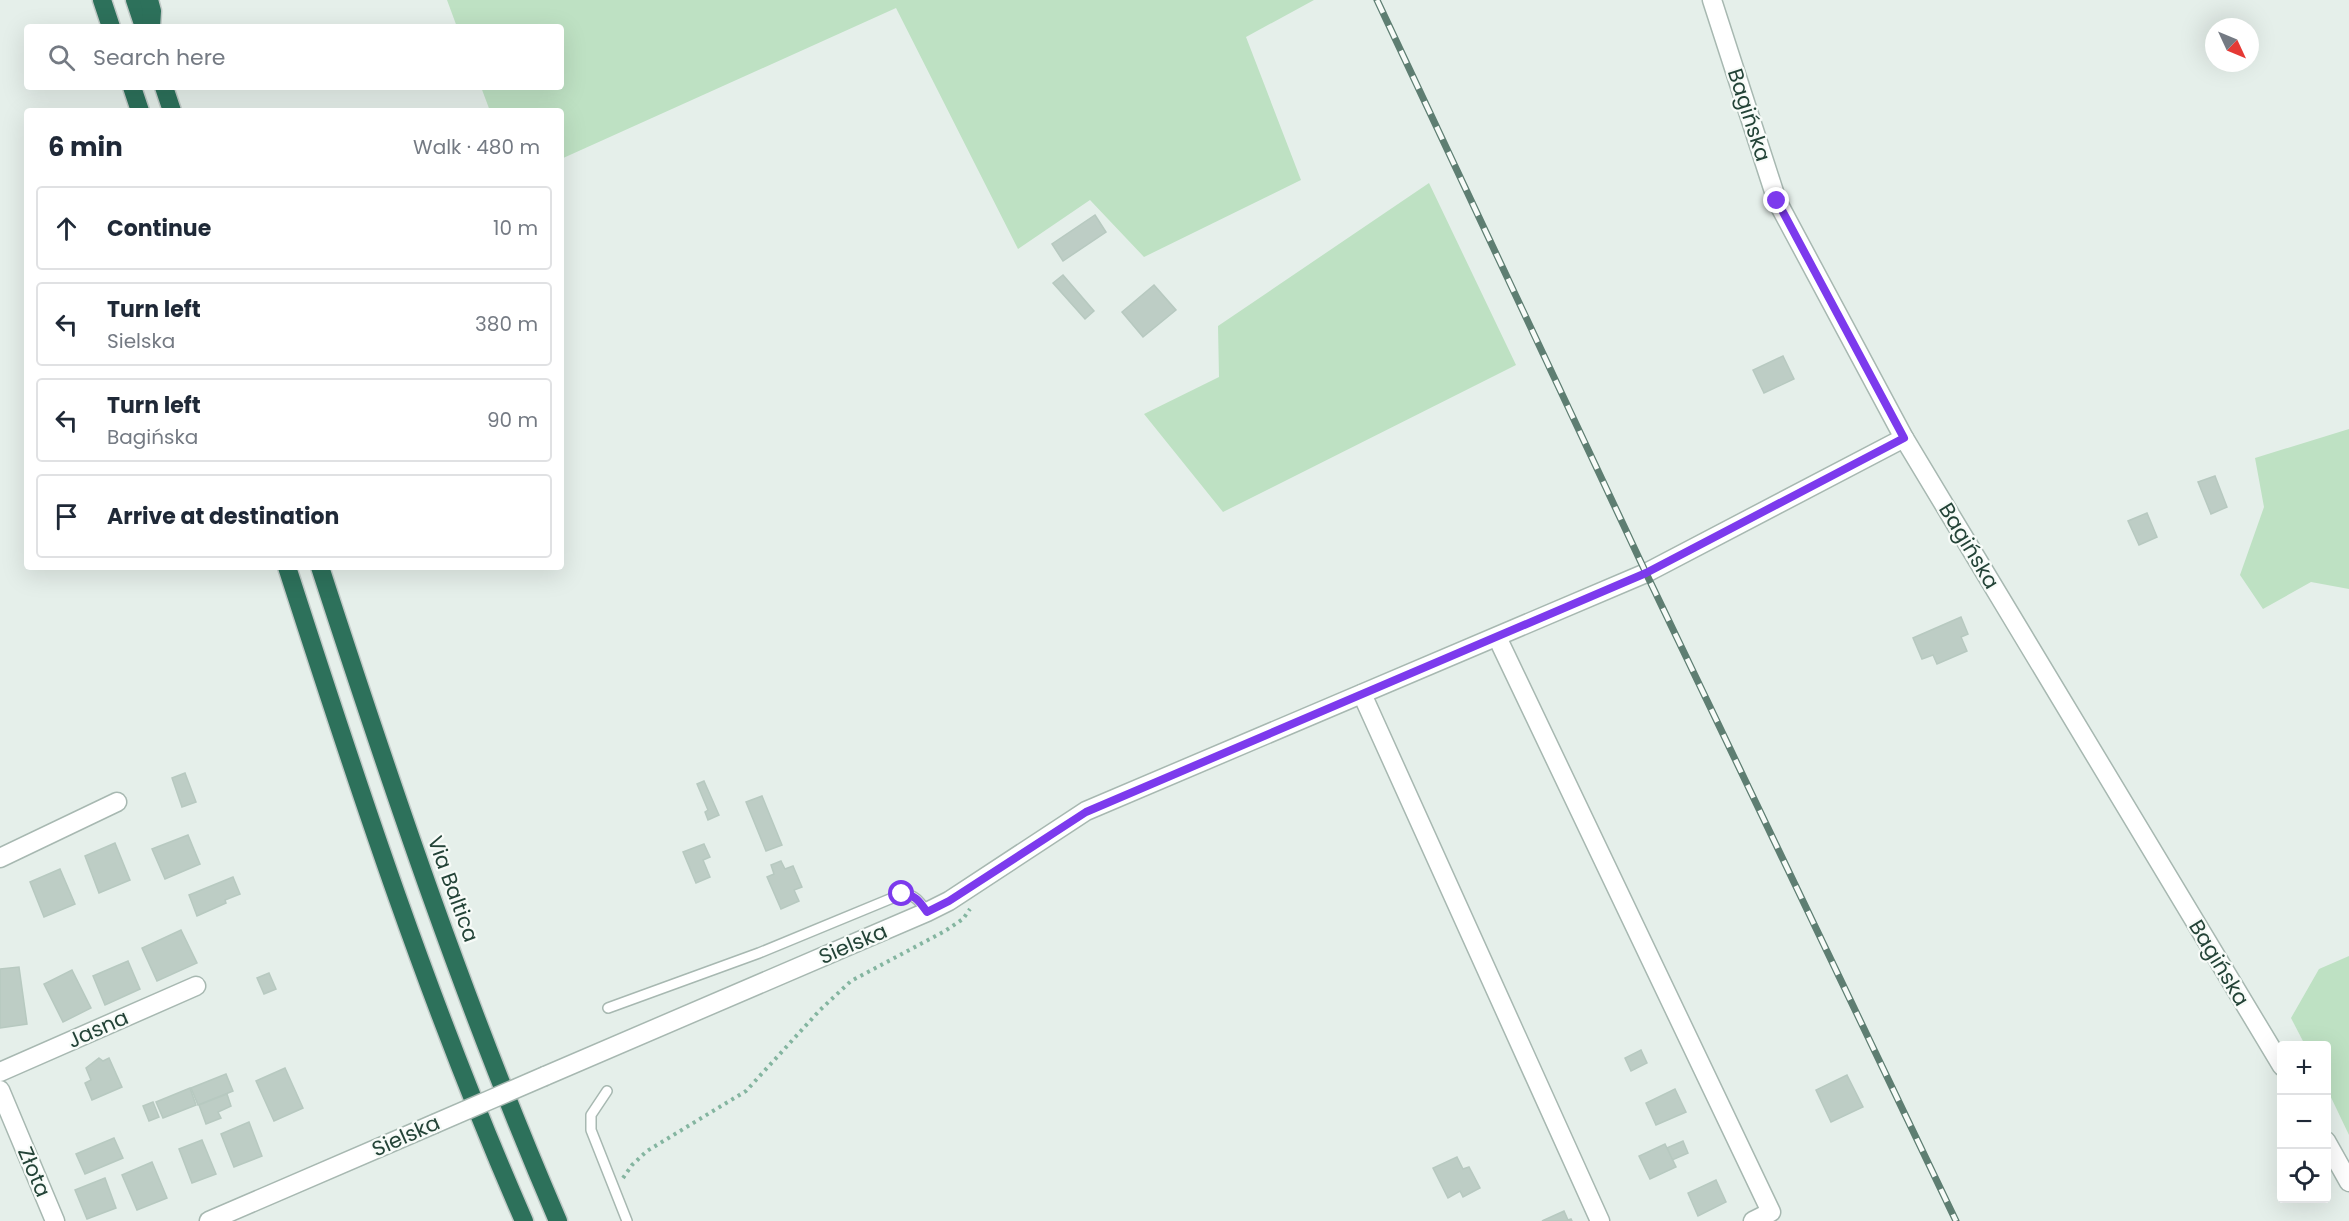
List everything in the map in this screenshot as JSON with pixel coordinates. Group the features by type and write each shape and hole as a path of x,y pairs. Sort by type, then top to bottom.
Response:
{"highway":[{"path":"102,0 110,24"},
{"path":"135,0 143,24"},
{"path":"149,0 152,11 151,24"},
{"path":"133,90 139,108"},
{"path":"165,90 171,108"},
{"path":"288,570 409,928 458,1058 524,1221"},
{"name":"Via Baltica","path":"321,570 438,918 484,1040 558,1221"}],"street":[{"name":"Bagińska","path":"1717,1 1777,201 1904,438 2277,1058"},
{"name":"Sielska","path":"209,1221 927,912 1086,812 1646,573 1904,438"},
{"path":"1497,637 1771,1212 1753,1221"},
{"path":"1362,694 1600,1221"},
{"path":"0,858 117,802"},
{"name":"Jasna","path":"0,1072 196,986"},
{"name":"Złota","path":"0,1090 55,1221"},
{"path":"2330,1149 2349,1182"}],"lane":[{"path":"608,1008 759,952 902,894 909,894 918,899 927,912"},
{"path":"607,1091 591,1115 591,1130 627,1221"}],"path":[{"path":"616,1194 625,1175 647,1151 746,1091 820,1010 851,981 963,919 971,907 968,888"}],"green space":[{"path":"447,0 1314,0 1246,37 1301,180 1144,257 1090,200 1018,249 896,8 564,158 564,108 489,108 482,90 564,90 564,24 456,24"},
{"path":"1429,183 1516,365 1223,512 1144,414 1219,377 1218,326"},
{"path":"2349,429 2349,589 2311,582 2263,609 2240,575 2264,507 2255,458"},
{"path":"2349,956 2349,1135 2331,1097 2331,1041 2303,1041 2291,1018 2319,969"}],"building":[{"path":"1095,215 1106,232 1063,261 1052,244"},
{"path":"1063,275 1094,311 1085,319 1053,283"},
{"path":"1154,285 1176,310 1143,337 1122,312"},
{"path":"1783,356 1794,379 1764,393 1753,370"},
{"path":"2215,476 2227,507 2211,514 2198,482"},
{"path":"2147,513 2157,537 2139,545 2128,521"},
{"path":"1961,617 1968,634 1961,637 1967,651 1937,664 1933,655 1922,659 1913,638"},
{"path":"185,773 196,802 182,807 172,778"},
{"path":"704,781 719,815 708,820 705,812 708,810 697,784"},
{"path":"762,796 782,845 766,851 746,802"},
{"path":"188,835 200,864 165,879 152,849"},
{"path":"115,843 130,880 99,893 85,856"},
{"path":"704,844 710,857 703,860 710,877 696,883 683,852"},
{"path":"781,861 785,869 793,866 802,887 794,890 799,901 781,909 767,877 774,874 771,865"},
{"path":"60,869 75,904 44,917 30,882"},
{"path":"233,877 240,894 197,916 189,895"},
{"path":"181,930 197,963 157,981 142,948"},
{"path":"128,961 140,989 105,1005 93,976"},
{"path":"19,967 27,1024 0,1028 0,969"},
{"path":"72,970 91,1008 63,1022 44,984"},
{"path":"269,973 276,989 264,994 257,978"},
{"path":"1641,1050 1647,1063 1631,1071 1625,1058"},
{"path":"99,1058 103,1061 109,1058 122,1087 92,1100 85,1083 91,1080 86,1068"},
{"path":"285,1068 303,1108 274,1121 256,1081"},
{"path":"226,1074 233,1091 198,1105 191,1088"},
{"path":"1847,1075 1863,1107 1831,1122 1816,1090"},
{"path":"190,1088 196,1105 163,1118 156,1102"},
{"path":"1675,1089 1686,1112 1656,1125 1646,1103"},
{"path":"227,1094 231,1106 218,1112 221,1118 206,1124 199,1105"},
{"path":"153,1102 159,1117 149,1121 143,1106"},
{"path":"249,1122 262,1156 234,1167 221,1134"},
{"path":"114,1138 123,1158 85,1174 76,1154"},
{"path":"202,1140 216,1174 192,1183 179,1149"},
{"path":"1683,1141 1688,1153 1672,1160 1667,1148"},
{"path":"1665,1144 1676,1167 1650,1179 1639,1156"},
{"path":"1457,1157 1463,1169 1469,1167 1480,1188 1463,1197 1460,1191 1448,1198 1433,1168"},
{"path":"152,1162 167,1198 137,1210 122,1175"},
{"path":"105,1178 116,1208 87,1219 75,1190"},
{"path":"1716,1180 1726,1202 1698,1216 1688,1193"},
{"path":"1564,1211 1568,1220 1572,1221 1542,1221"}],"railway":[{"path":"1377,0 1646,573 1956,1221"}],"route":[{"path":"902,894 909,894 918,899 927,912 949,901 1086,812 1646,573 1904,438 1777,201"}]}
